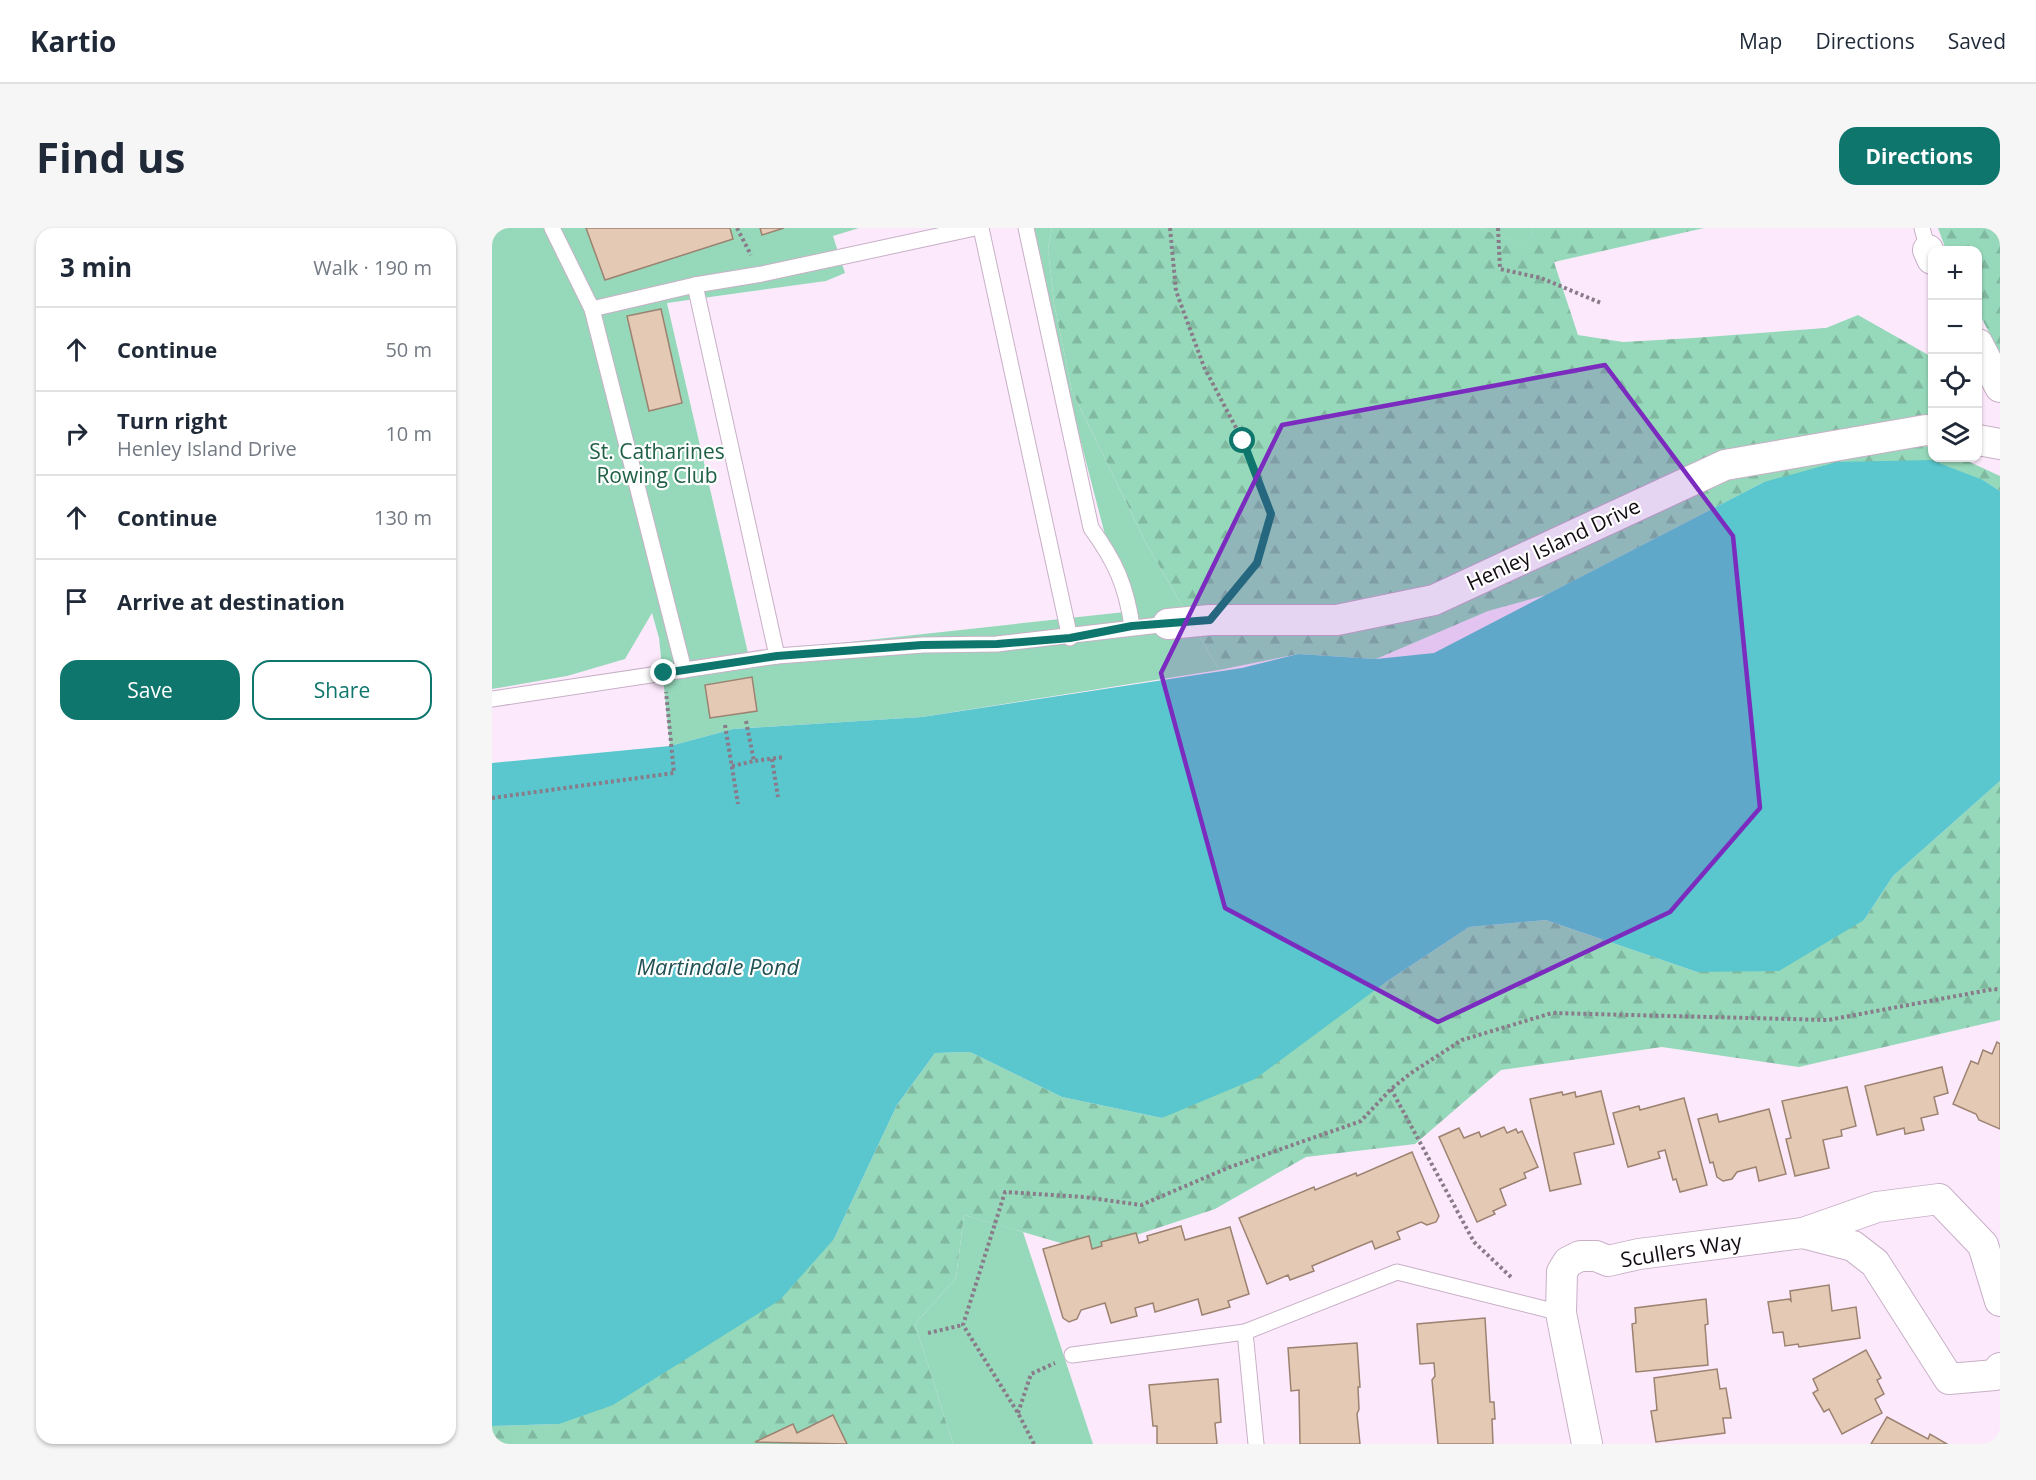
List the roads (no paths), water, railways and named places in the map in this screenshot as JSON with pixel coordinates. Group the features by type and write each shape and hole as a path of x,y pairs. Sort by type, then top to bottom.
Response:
{"street":[{"path":"1982,353 2000,387"},
{"name":"Henley Island Drive","path":"1168,624 1210,620 1337,620 1434,600 1725,465 1928,430"},
{"path":"1982,441 2000,444"},
{"name":"Scullers Way","path":"1587,1444 1561,1313 1562,1272 1568,1262 1580,1256 1596,1256 1608,1261 1639,1254 1803,1233 1877,1207 1939,1198 1983,1245 2000,1301"},
{"name":"Scullers Way","path":"1803,1233 1853,1246 1875,1263 1949,1379 1995,1375 2000,1368"}],"lane":[{"path":"552,228 592,309 684,670"},
{"path":"592,309 695,285 762,274 975,228"},
{"path":"981,228 1070,638"},
{"path":"1026,228 1091,528 1113,558 1129,601 1132,626"},
{"path":"695,285 777,656"},
{"path":"492,699 777,656 922,645 997,644 1070,638 1132,626 1168,624"},
{"path":"1072,1355 1245,1332 1397,1272 1561,1313"},
{"path":"1245,1332 1256,1444"}],"water":[{"name":"Martindale Pond","path":"1928,460 1928,462 1936,462 1983,480 2000,491 2000,781 1893,876 1864,920 1779,971 1697,972 1546,920 1469,927 1386,982 1255,1079 1162,1118 1062,1097 970,1052 935,1053 897,1105 834,1239 780,1300 613,1405 559,1424 492,1426 492,763 670,746 733,729 922,717 1242,668 1298,654 1376,659 1434,653 1764,482 1837,462"}],"park label":[{"name":"St. Catharines Rowing Club","path":"657,463"}]}
